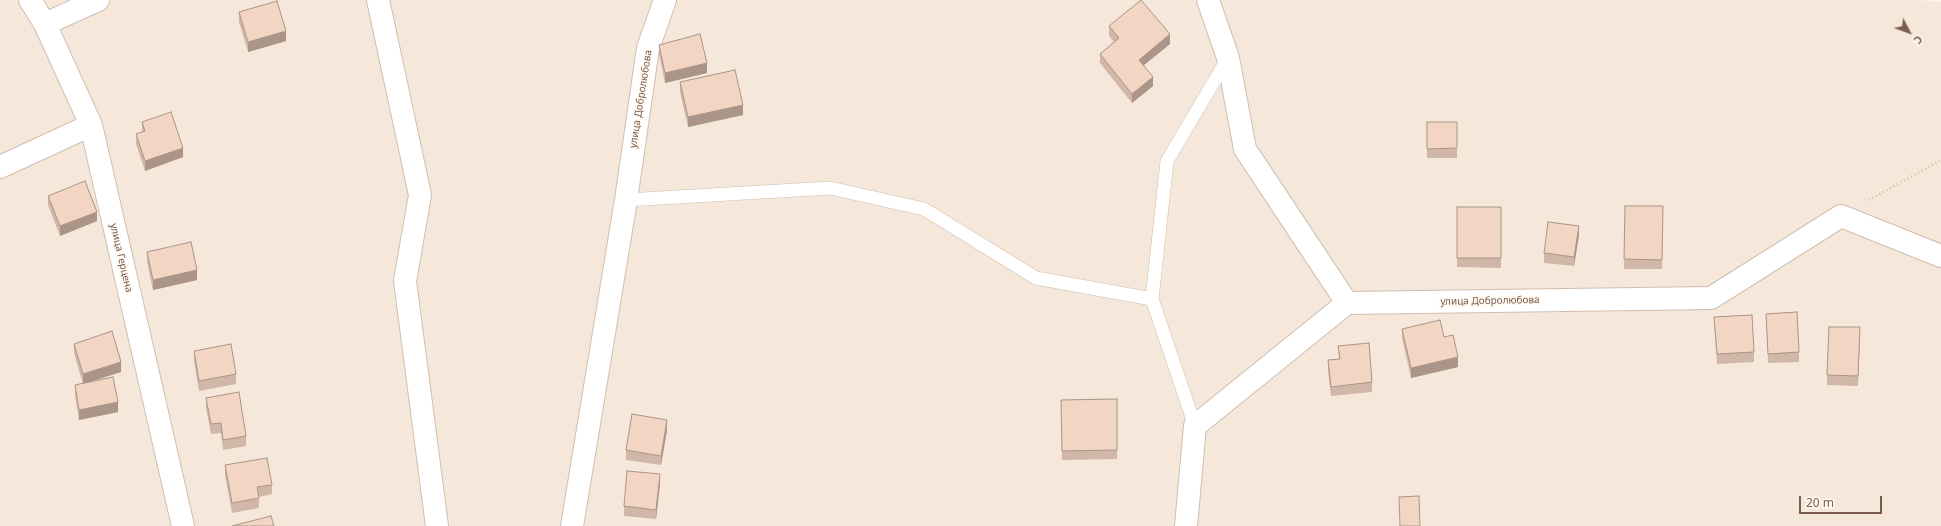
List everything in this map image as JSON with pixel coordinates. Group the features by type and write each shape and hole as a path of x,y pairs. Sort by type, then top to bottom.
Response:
{"street":[{"name":"улица Герцена","path":"30,0 45,24 91,126 182,526"},
{"path":"45,24 98,0"},
{"path":"378,0 420,195 405,281 437,526"},
{"name":"улица Добролюбова","path":"572,526 626,200 648,48 665,0"},
{"path":"1186,526 1195,426 1347,303 1245,149 1228,58 1208,0"},
{"path":"0,166 91,126"},
{"path":"1841,216 1941,256"},
{"name":"улица Добролюбова","path":"1347,303 1711,298 1841,216"}],"lane":[{"path":"1195,426 1152,299 1167,161 1228,58"},
{"path":"626,200 830,188 924,209 1036,278 1152,299"}],"path":[{"path":"1841,216 1941,160"}],"shaded area":[{"path":"0,0 1919,0 1941,2 1941,526 0,526"}],"building":[{"path":"1141,0 1170,34 1139,60 1153,77 1132,94 1100,54 1119,38 1109,26"},
{"path":"277,1 286,31 248,42 239,12"},
{"path":"700,34 707,63 665,73 659,45"},
{"path":"735,70 743,105 688,117 680,82"},
{"path":"171,112 183,148 145,161 136,134 145,131 142,122"},
{"path":"1427,122 1457,122 1457,148 1427,149"},
{"path":"85,181 97,212 60,226 48,196"},
{"path":"1625,206 1663,206 1662,260 1624,259"},
{"path":"1457,207 1501,207 1501,258 1457,258"},
{"path":"1548,222 1579,226 1574,257 1544,253"},
{"path":"191,242 197,270 153,280 147,252"},
{"path":"1797,312 1799,352 1768,354 1766,314"},
{"path":"1752,315 1754,352 1717,354 1714,317"},
{"path":"1440,320 1444,337 1453,335 1458,357 1411,368 1402,329"},
{"path":"1829,327 1860,327 1858,376 1827,375"},
{"path":"112,331 121,362 83,374 74,344"},
{"path":"1369,343 1372,382 1331,387 1328,360 1340,359 1338,346"},
{"path":"231,344 236,374 199,381 194,351"},
{"path":"113,377 118,402 79,410 75,385"},
{"path":"239,392 246,436 223,440 221,423 211,424 206,398"},
{"path":"1117,399 1117,450 1062,451 1061,400"},
{"path":"632,414 667,420 661,456 626,450"},
{"path":"267,458 272,485 257,487 259,498 232,503 225,465"},
{"path":"627,471 660,474 656,510 624,506"},
{"path":"1419,496 1420,526 1400,526 1399,497"},
{"path":"271,516 274,526 232,526"}]}
